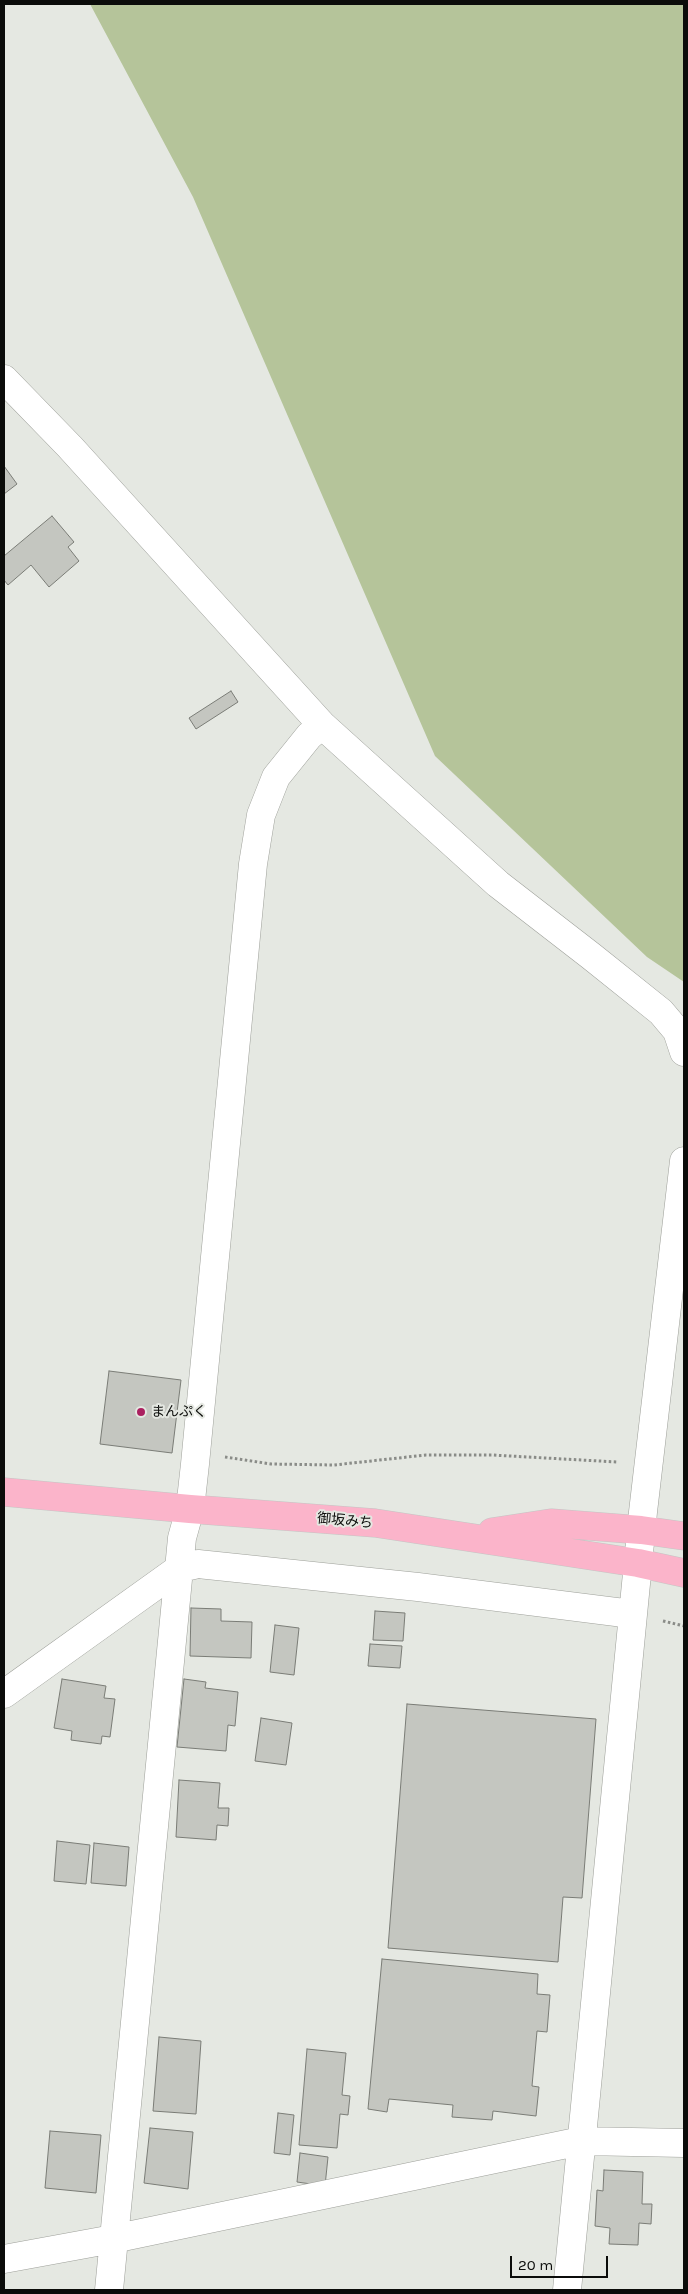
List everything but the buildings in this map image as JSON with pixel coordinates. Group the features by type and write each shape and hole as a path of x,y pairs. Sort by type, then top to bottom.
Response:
{"highway":[{"name":"御坂みち","path":"4,1492 375,1523 638,1562 684,1573"},
{"path":"466,1536 551,1522 684,1536"}],"street":[{"path":"4,379 70,447 322,725 498,884 661,1012 677,1031 684,1052"},
{"path":"109,2290 182,1538 190,1509 252,874 260,815 276,777 309,736 322,725"},
{"path":"567,2290 632,1614 684,1162"},
{"path":"4,1694 180,1568 198,1564 418,1586 632,1614"},
{"path":"4,2260 581,2141 684,2143"}],"path":[{"path":"196,1453 272,1464 334,1465 426,1455 492,1455 648,1464"}],"green space":[{"path":"90,4 684,4 684,982 647,957 435,756 193,197"}],"place":[{"name":"まんぷく","path":"141,1412"}]}
